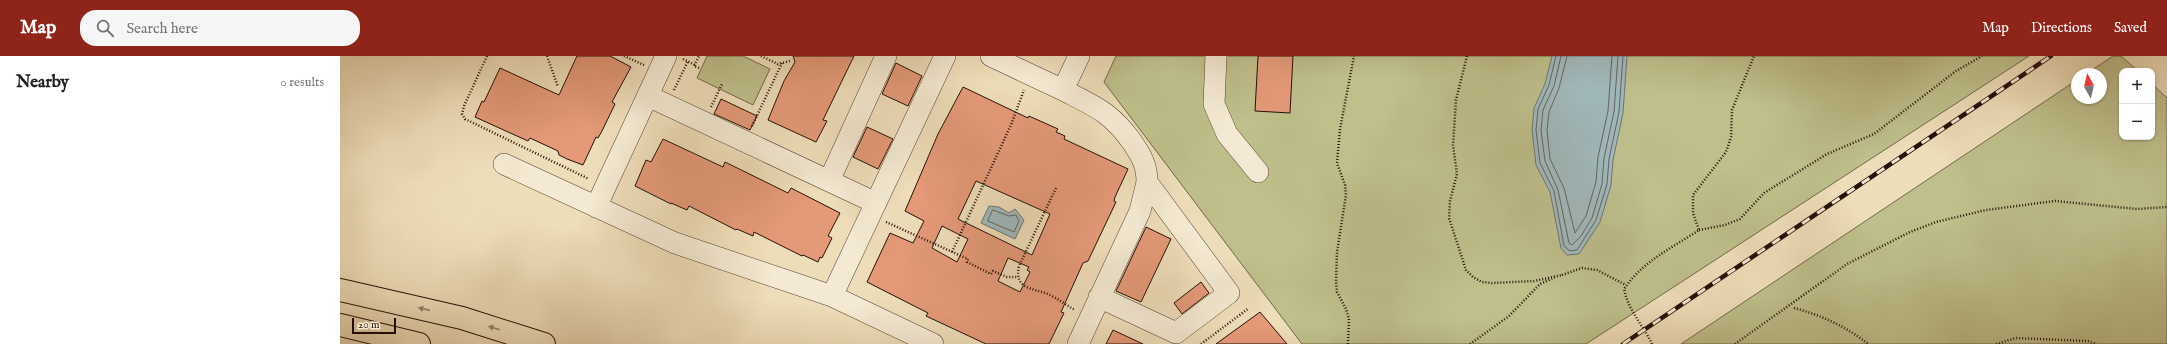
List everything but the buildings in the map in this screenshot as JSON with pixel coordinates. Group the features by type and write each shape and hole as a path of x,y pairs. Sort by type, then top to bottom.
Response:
{"highway":[{"path":"340,282 365,295"},
{"path":"340,290 462,318 544,344"},
{"path":"340,325 419,344"}],"street":[{"path":"596,207 666,56"},
{"path":"829,181 886,56"},
{"path":"832,296 945,56"},
{"path":"991,56 1063,90 1101,110 1119,124 1144,161 1147,182 1140,211 1078,344"},
{"path":"1063,90 1079,56"},
{"path":"1216,56 1214,104 1227,134 1258,172"},
{"path":"648,96 829,181 873,209"},
{"path":"504,164 692,250 832,296 933,344"},
{"path":"1099,297 1176,333 1229,293 1147,182"}],"path":[{"path":"546,56 558,87"},
{"path":"677,56 695,64 694,66 699,68"},
{"path":"695,64 699,56"},
{"path":"761,56 775,63 790,61"},
{"path":"1348,344 1349,318 1337,292 1336,282 1337,252 1346,195 1346,185 1337,163 1342,122 1354,56"},
{"path":"1467,56 1456,100 1453,145 1457,174 1450,201 1449,218 1466,270 1473,277 1482,282 1534,281 1562,275"},
{"path":"1698,230 1692,213 1693,195 1726,152 1731,137 1732,110 1754,56"},
{"path":"1652,344 1631,311 1624,288 1658,255 1698,230 1725,225 1740,219 1764,193 1827,154 1874,134 1956,71 1982,56"},
{"path":"667,105 688,61"},
{"path":"745,141 782,63"},
{"path":"952,252 1014,119 1029,74"},
{"path":"703,122 722,84"},
{"path":"1056,188 1019,266 1018,277 1021,283 1028,288 1047,294 1090,317"},
{"path":"1735,344 1847,264 1910,232 1936,222 1986,210 2055,201 2137,209 2167,207"},
{"path":"873,209 952,252 968,259 967,262 991,274 992,271 1007,277 1018,277"},
{"path":"1470,344 1509,316 1540,284 1562,275 1582,268 1597,270 1626,285"},
{"path":"1201,344 1249,308"},
{"path":"1794,308 1840,326 1854,333 1868,344"},
{"path":"1996,344 2016,338 2088,341 2096,344"}],"green space":[{"path":"707,56 743,56 770,69 753,105 697,78"},
{"path":"1116,56 2029,56 1586,344 1302,344 1104,82"},
{"path":"2113,56 2121,56 2135,68 2119,68 2119,140 2155,140 2155,87 2167,98 2167,344 1681,344 2071,84 2071,104 2107,104 2107,68 2095,68"}],"water":[{"path":"1552,56 1627,56 1623,113 1613,160 1611,185 1600,222 1579,254 1567,255 1561,248 1550,192 1536,165 1532,130 1534,108 1545,84"},
{"path":"989,206 999,207 1009,213 1015,209 1024,220 1015,239 981,223"}],"railway":[{"path":"1623,344 2051,56"}]}
